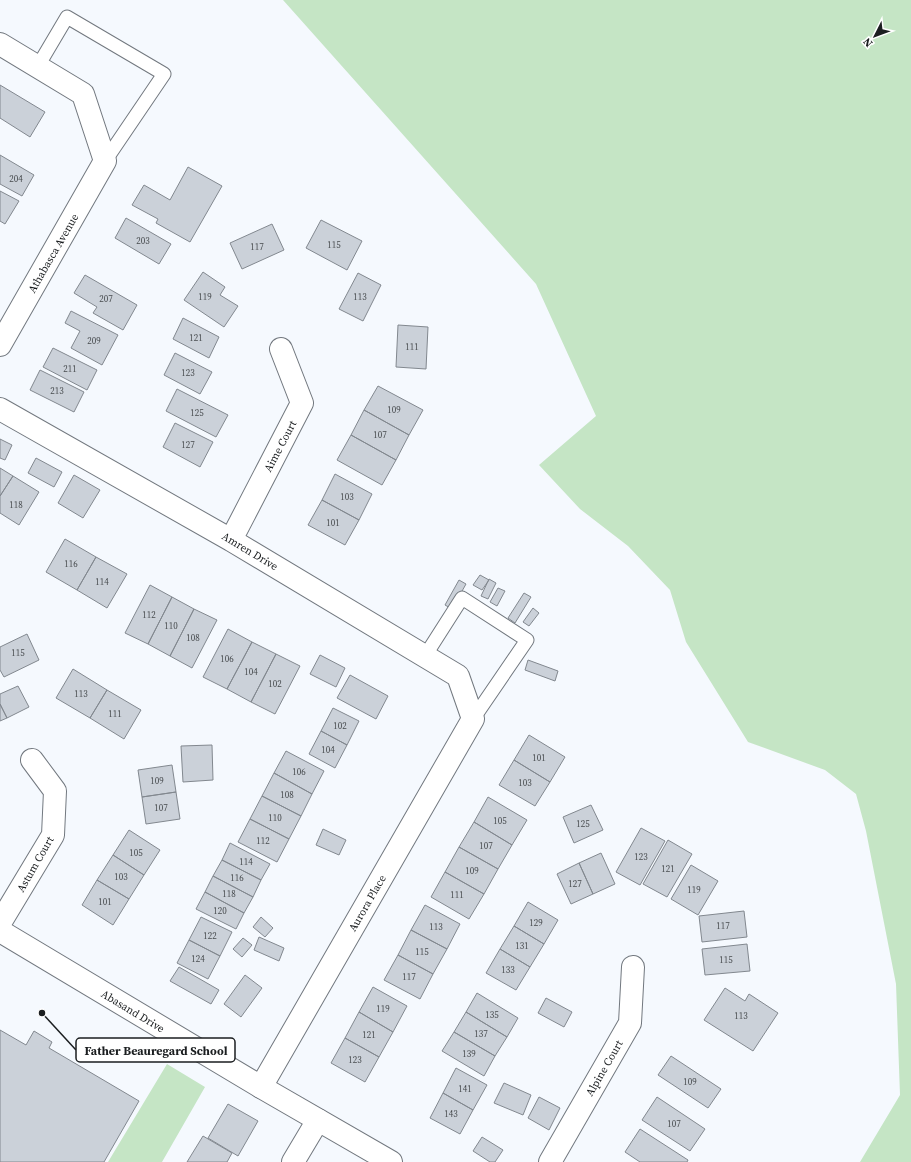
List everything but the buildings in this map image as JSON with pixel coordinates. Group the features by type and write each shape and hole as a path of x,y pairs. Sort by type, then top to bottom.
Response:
{"street":[{"path":"0,44 83,94 105,161"},
{"name":"Athabasca Avenue","path":"0,345 105,161"},
{"name":"Aime Court","path":"231,540 302,403 281,349"},
{"name":"Amren Drive","path":"0,409 231,540 458,676 473,719"},
{"name":"Aurora Place","path":"261,1087 473,719"},
{"name":"Astum Court","path":"0,923 53,835 55,791 32,760"},
{"name":"Abasand Drive","path":"0,931 261,1087 391,1162"},
{"name":"Alpine Court","path":"550,1162 630,1023 633,967"},
{"path":"293,1162 318,1120"}],"lane":[{"path":"38,66 67,17 164,74 105,161"},
{"path":"425,656 462,598 527,640 473,719"}],"green space":[{"path":"283,0 911,0 911,1162 860,1162 900,1095 896,984 866,831 856,794 825,770 748,742 686,642 670,590 628,546 580,509 539,465 596,416 536,284"},
{"path":"167,1064 205,1087 162,1162 108,1162"}],"place":[{"name":"Father Beauregard School","path":"42,1013"}]}
